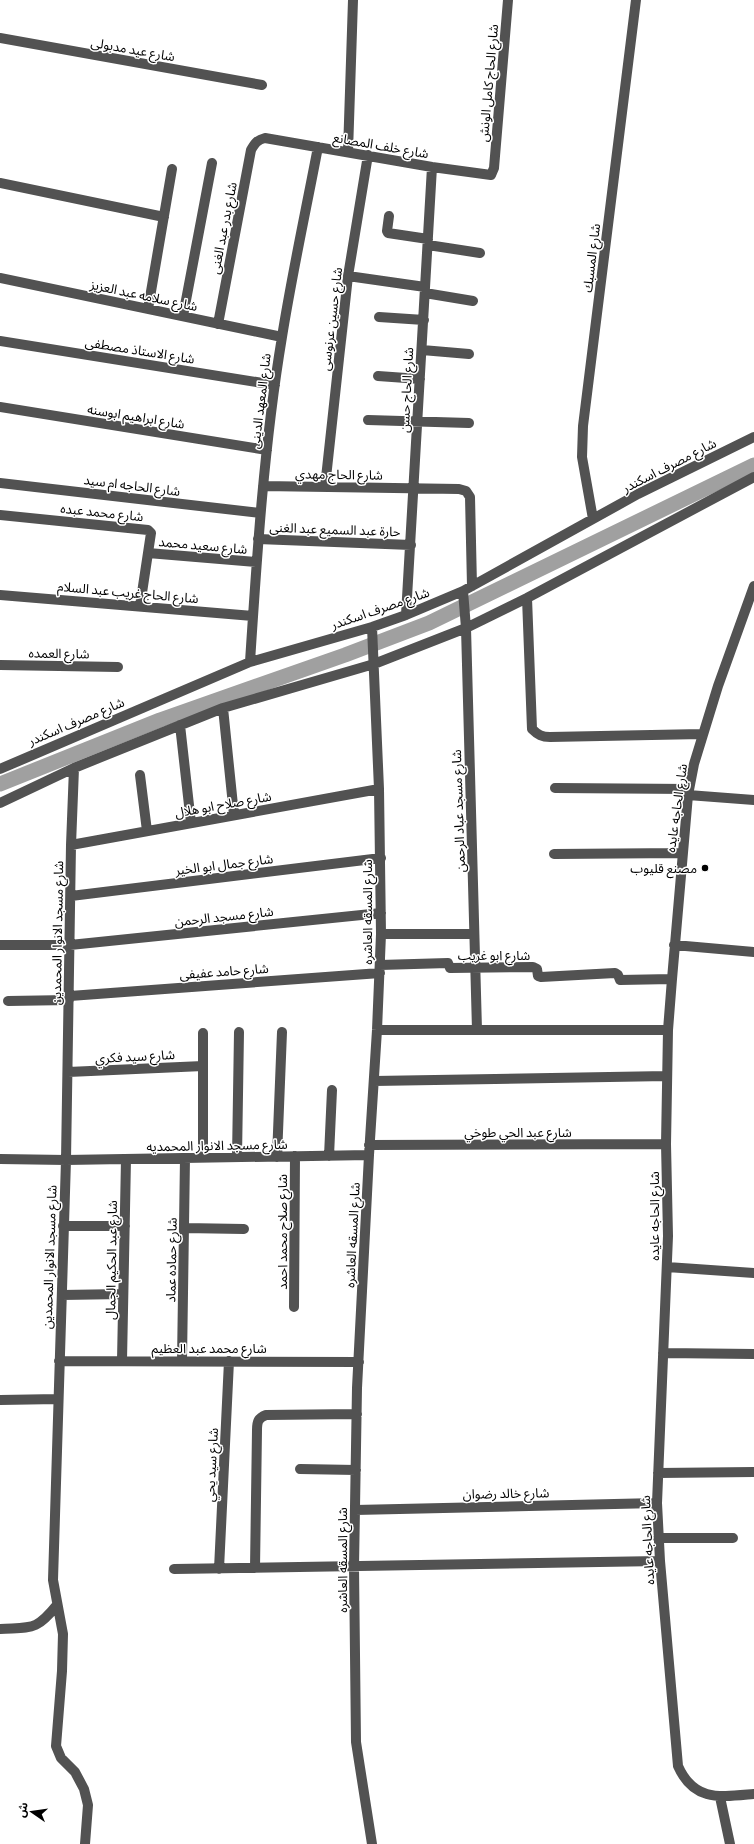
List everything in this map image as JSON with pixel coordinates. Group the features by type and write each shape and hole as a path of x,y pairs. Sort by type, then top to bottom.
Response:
{"street":[{"path":"348,152 353,0"},
{"name":"شارع الحاج كامل الونش","path":"494,168 508,0"},
{"name":"شارع المسبك","path":"593,519 582,457 584,426 636,0"},
{"name":"شارع عيد مدبولى","path":"0,38 262,85"},
{"name":"شارع خلف المصانع","path":"259,139 265,138 488,176 491,175 494,168"},
{"name":"شارع بدر عبد الغنى","path":"218,324 251,150 259,139"},
{"name":"شارع المعهد الدينى","path":"250,662 260,513 275,385 282,337 318,147"},
{"name":"شارع حسين عرنوسى","path":"325,487 348,276 368,155"},
{"path":"183,316 212,163"},
{"name":"شارع الحاج حسن","path":"406,615 432,167"},
{"path":"148,309 172,169"},
{"path":"0,183 164,217"},
{"path":"389,216 388,233 480,253"},
{"path":"348,276 425,290 473,301"},
{"name":"شارع سلامه عبد العزيز","path":"0,278 282,337"},
{"path":"379,318 424,320"},
{"name":"شارع الاستاذ مصطفى","path":"0,341 275,385"},
{"path":"422,350 469,354"},
{"path":"378,376 420,379"},
{"name":"شارع ابراهيم ابوسنه","path":"0,407 267,450"},
{"path":"368,420 418,423 469,423"},
{"name":"شارع مصرف اسكندر","path":"0,768 250,662 372,627 406,615 468,588 638,494 754,438"},
{"path":"0,803 74,768 223,708 374,664 466,628 527,598 754,477"},
{"name":"شارع الحاجه ام سيد","path":"0,483 260,513"},
{"name":"شارع الحاج مهدي","path":"263,486 463,489 469,494 468,588"},
{"name":"شارع محمد عبده","path":"0,515 144,528 151,533 140,606"},
{"name":"حارة عبد السميع عبد الغنى","path":"258,539 411,545"},
{"name":"شارع سعيد محمد","path":"148,553 256,562"},
{"name":"شارع الحاجه عايده","path":"754,586 702,734 689,792 682,853 668,1030 666,1144 668,1212 667,1267 657,1503 658,1538 678,1766 682,1776 694,1788 709,1796 720,1797 754,1794"},
{"name":"شارع مسجد عباد الرحمن","path":"468,588 466,628 477,1030"},
{"name":"شارع الحاج غريب عبد السلام","path":"0,595 253,616"},
{"path":"527,598 532,730 536,734 542,737 702,734"},
{"name":"شارع المسقه العاشره","path":"372,627 379,789 381,934 359,1362 354,1567 356,1742 372,1844"},
{"name":"شارع العمده","path":"0,665 118,667"},
{"path":"223,708 234,815"},
{"path":"180,725 191,823"},
{"name":"شارع مسجد الانوار المحمدين","path":"74,768 71,845 70,998 66,1160 53,1580 63,1634 62,1671 56,1746 61,1758 75,1772 84,1789 88,1805 85,1844"},
{"path":"140,775 147,831"},
{"path":"555,788 689,792 754,800"},
{"name":"شارع صلاح ابو هلال","path":"71,845 379,789"},
{"path":"554,854 682,853"},
{"name":"شارع جمال ابو الخير","path":"71,896 381,858"},
{"name":"شارع مسجد الرحمن","path":"0,945 70,945 381,913"},
{"path":"381,934 474,934"},
{"path":"674,945 754,952"},
{"name":"شارع ابو غريب","path":"380,969 448,963 450,968 535,967 538,970 538,976 541,977 615,973 618,975 620,980 672,979"},
{"name":"شارع حامد عفيفى","path":"8,1001 70,998 380,969"},
{"path":"377,1030 668,1030"},
{"path":"237,1158 239,1032"},
{"path":"277,1157 282,1032"},
{"path":"202,1158 203,1033"},
{"name":"شارع سيد فكري","path":"68,1072 203,1066"},
{"path":"374,1081 667,1076"},
{"path":"329,1156 332,1090"},
{"name":"شارع عبد الحي طوخي","path":"369,1150 666,1144"},
{"name":"شارع مسجد الانوار المحمديه","path":"0,1159 66,1160 329,1156 369,1150"},
{"name":"شارع صلاح محمد احمد","path":"294,1307 295,1156"},
{"name":"شارع حماده عماد","path":"182,1361 186,1158"},
{"name":"شارع عبد الحكيم الجمال","path":"122,1361 126,1159"},
{"path":"63,1226 124,1226"},
{"path":"184,1228 244,1229"},
{"path":"667,1267 754,1273"},
{"path":"62,1295 123,1294"},
{"path":"663,1353 754,1354"},
{"name":"شارع محمد عبد العظيم","path":"59,1361 359,1362"},
{"name":"شارع سيد يحي","path":"219,1569 229,1362"},
{"path":"0,1400 58,1399"},
{"path":"255,1568 257,1423 260,1418 266,1415 357,1414"},
{"path":"300,1469 356,1470"},
{"path":"658,1473 754,1472"},
{"name":"شارع خالد رضوان","path":"355,1510 657,1503"},
{"path":"658,1538 732,1538"},
{"path":"174,1569 354,1567 660,1560"},
{"path":"0,1628 34,1626 44,1620 57,1604"},
{"path":"720,1797 730,1844"}],"waterway":[{"path":"0,784 160,720 345,655 429,623 754,465"}],"place":[{"name":"مصنع قليوب","path":"705,868"}]}
